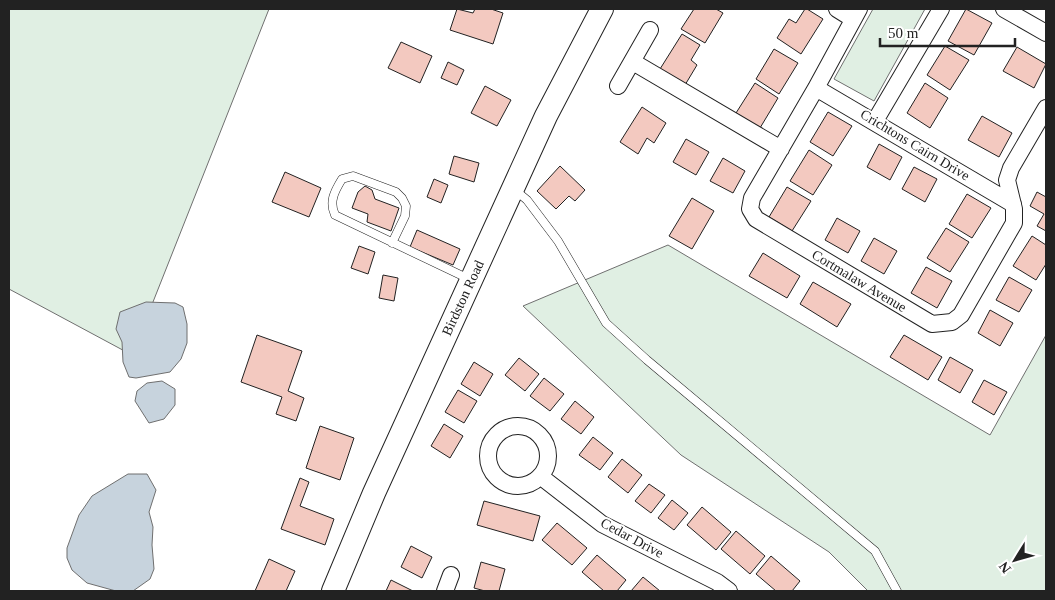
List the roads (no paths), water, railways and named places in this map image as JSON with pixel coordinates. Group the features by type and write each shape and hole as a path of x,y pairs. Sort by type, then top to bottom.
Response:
{"main road":[{"name":"Birdston Road","path":"333,591 374,493 546,116 602,9"}],"street":[{"name":"Cortmalaw Avenue","path":"837,9 856,14 816,88 752,198 750,209 756,220 932,324 952,322 961,315 1014,223 1014,210 1007,180 1011,168 1046,108"},
{"path":"875,121 941,9"},
{"path":"1004,9 1046,33"},
{"path":"618,86 650,30"},
{"path":"633,62 781,149"},
{"name":"Crichtons Cairn Drive","path":"816,88 875,121 1013,204"},
{"name":"Cedar Drive","path":"540,476 602,524 709,578 729,591"},
{"path":"445,591 451,575"}],"lane":[{"path":"392,243 405,216 406,206 402,198 396,192 353,176 342,179 335,190 331,206 336,215 392,243 471,280"},
{"path":"513,188 528,200 558,241 606,322 647,360 874,551 898,591"}]}
